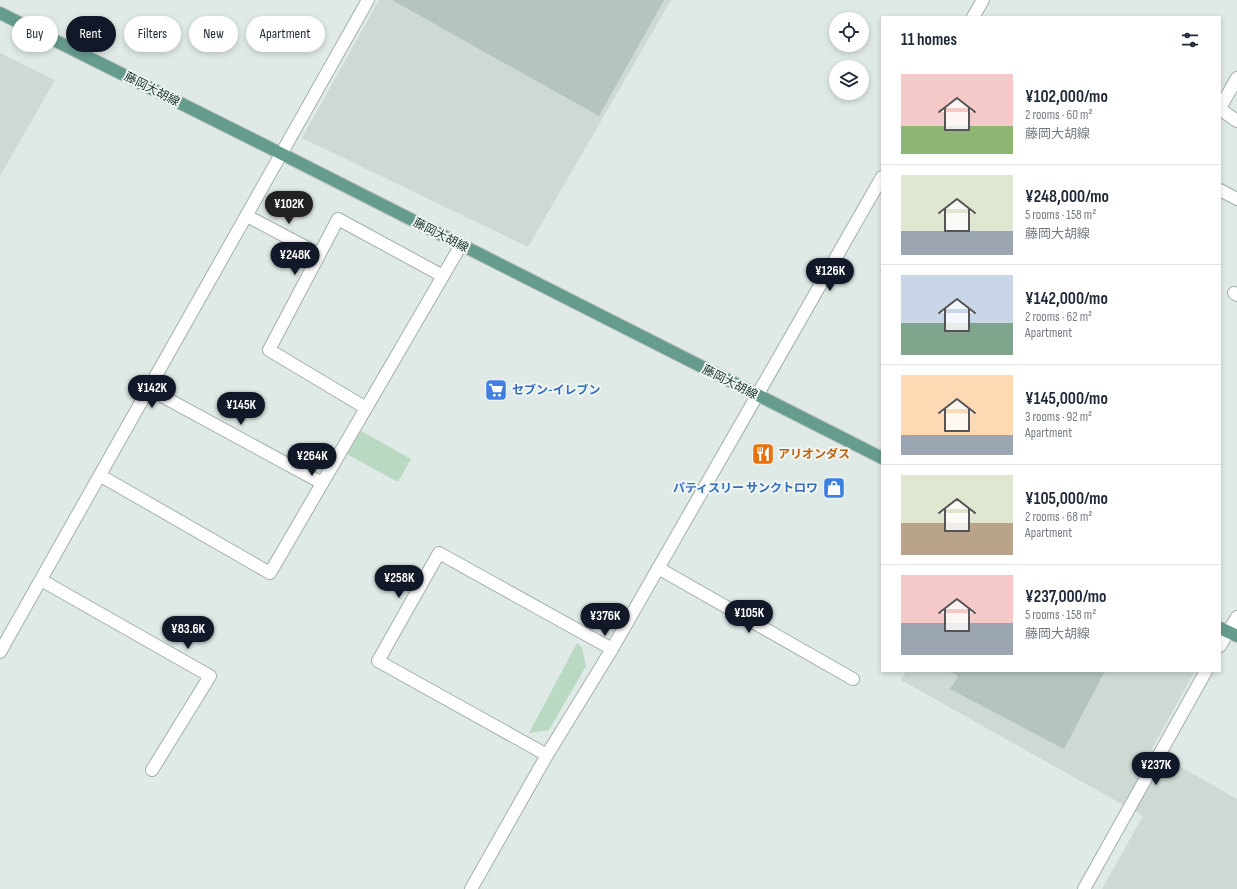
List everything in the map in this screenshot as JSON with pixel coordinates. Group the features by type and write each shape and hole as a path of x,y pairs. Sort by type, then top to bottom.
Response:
{"main road":[{"name":"藤岡大胡線","path":"0,13 881,458"}],"street":[{"path":"0,652 101,476 368,0"},
{"path":"974,16 983,0"},
{"path":"1221,106 1237,78"},
{"path":"1221,109 1237,121"},
{"path":"471,889 547,755 612,649 881,179"},
{"path":"1221,191 1237,199"},
{"path":"247,216 320,254"},
{"path":"366,408 269,350 338,219 443,276"},
{"path":"101,476 270,573 461,245"},
{"path":"149,389 322,483"},
{"path":"547,755 378,662 439,553 612,649"},
{"path":"658,568 853,679"},
{"path":"41,580 210,676 152,770"},
{"path":"1221,644 1237,616"},
{"path":"1084,889 1205,672"}],"shaded area":[{"path":"379,0 671,0 528,247 302,138"},
{"path":"0,53 55,80 0,176"},
{"path":"905,672 1194,672 1151,750 1237,799 1237,889 1102,889 1143,816 901,680"}],"green space":[{"path":"361,431 411,459 398,482 347,454"},
{"path":"577,643 582,648 586,666 549,730 529,733"}],"building":[{"path":"392,0 664,0 599,116"},
{"path":"951,672 1104,672 1064,749 950,689 958,676"}],"place":[{"name":"セブン-イレブン","path":"496,390"},
{"name":"アリオンダス","path":"763,454"},
{"name":"パティスリー サンクトロワ","path":"834,488"}]}
